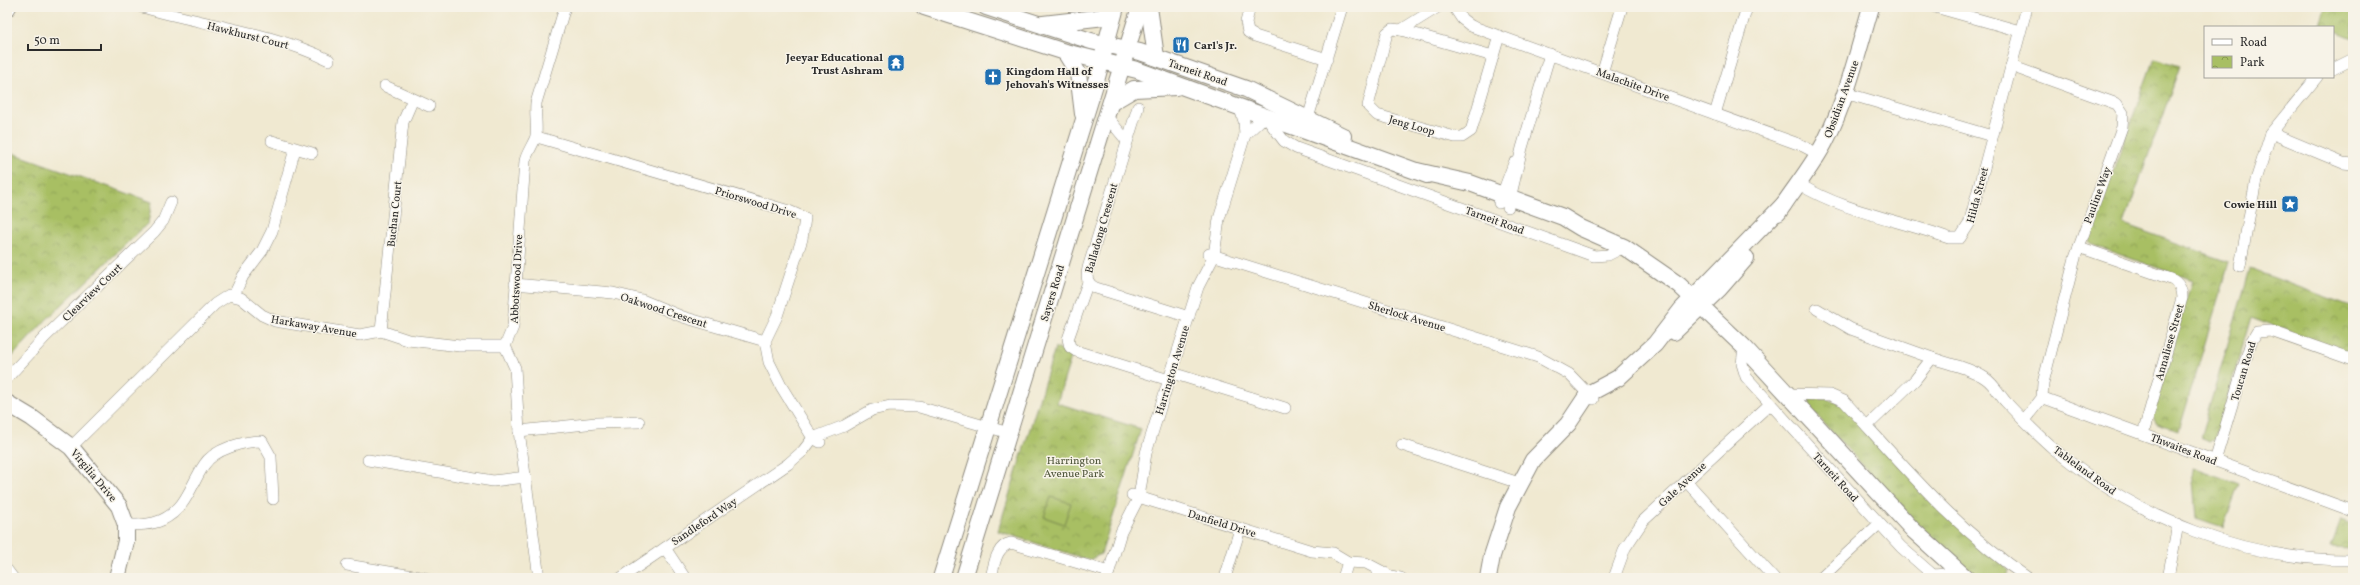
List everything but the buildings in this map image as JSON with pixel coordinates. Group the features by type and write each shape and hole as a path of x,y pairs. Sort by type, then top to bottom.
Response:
{"main road":[{"name":"Tarneit Road","path":"924,7 1066,52 1102,62 1123,65 1400,165 1505,200 1564,227 1581,228 1624,247 1698,301 1744,347 1913,530 1963,576"},
{"name":"Tarneit Road","path":"986,7 1035,25 1156,57 1246,89 1308,118 1400,165"},
{"path":"1035,25 1102,17 1116,7"},
{"name":"Sayers Road","path":"941,578 1102,62 1105,44 1116,7"},
{"name":"Sayers Road","path":"964,578 1108,118 1140,7"},
{"path":"1149,7 1156,57"},
{"name":"Obsidian Avenue","path":"1591,397 1611,391 1618,378 1655,344 1669,337 1698,301 1742,264 1799,184 1818,154 1845,93 1871,7"},
{"path":"1066,52 1078,73 1084,119"},
{"path":"1112,102 1134,90 1181,86"},
{"path":"1488,578 1492,556 1505,516 1520,483 1540,453 1568,424 1582,417 1591,397"},
{"name":"Virgilia Drive","path":"7,403 32,418 71,447 119,506 126,525 126,542 116,578"},
{"path":"1481,578 1492,556"}],"street":[{"name":"Hawkhurst Court","path":"142,7 181,19 254,34 309,50 329,60"},
{"path":"537,137 535,116 536,103 565,7"},
{"path":"1250,7 1246,22 1248,32 1255,36 1327,58"},
{"path":"1308,118 1342,7"},
{"name":"Jeng Loop","path":"1438,7 1401,30 1392,29 1388,33 1368,106 1377,115 1455,137 1462,137 1471,131 1499,36"},
{"name":"Malachite Drive","path":"1454,7 1462,19 1471,26 1801,145 1818,154"},
{"path":"1602,73 1622,7"},
{"path":"1715,114 1747,7"},
{"path":"1934,7 2020,31"},
{"name":"Hilda Street","path":"1799,184 1817,194 1862,211 1949,238 1956,239 1964,235 1969,224 2027,7"},
{"path":"1401,30 1493,56"},
{"path":"1505,200 1511,168 1522,148 1550,54"},
{"path":"2334,68 2353,59"},
{"name":"Pauline Way","path":"2011,66 2117,104 2123,113 2122,127 2079,248 2043,382 2042,398"},
{"path":"2240,266 2256,180 2271,133 2316,78"},
{"path":"385,86 429,106"},
{"path":"1845,93 1992,136"},
{"name":"Buchan Court","path":"381,332 403,122 413,99"},
{"name":"Balladong Crescent","path":"1138,106 1088,268 1088,282 1096,288 1189,317"},
{"name":"Harrington Avenue","path":"1108,575 1121,532 1136,496 1146,453 1198,287 1212,255 1219,219 1245,135 1244,121 1238,106"},
{"name":"Harrington Avenue","path":"1245,135 1265,116"},
{"name":"Tarneit Road","path":"1265,116 1284,141 1296,148 1594,256 1608,255 1624,247"},
{"path":"1108,118 1127,141"},
{"path":"2271,133 2343,163 2353,164"},
{"name":"Abbotswood Drive","path":"505,346 513,327 522,174 527,151 537,137"},
{"name":"Priorswood Drive","path":"537,137 767,204 805,218 802,239 777,316 765,341"},
{"path":"272,141 312,153"},
{"path":"71,447 215,304 224,297 234,295 242,276 262,251 272,231 295,148"},
{"name":"Clearview Court","path":"7,378 51,332 154,232 163,221 171,202"},
{"name":"Annaliese Street","path":"2079,248 2171,279 2176,282 2182,291 2182,298 2143,434"},
{"name":"Sherlock Avenue","path":"1212,255 1538,357 1562,370 1591,397"},
{"path":"1088,282 1068,339 1070,347 1076,351 1285,408"},
{"name":"Oakwood Crescent","path":"515,284 613,293 642,300 683,317 765,341"},
{"name":"Harkaway Avenue","path":"234,295 262,315 275,321 360,335 381,332 408,340 460,346 505,346"},
{"name":"Tableland Road","path":"1817,309 1851,328 1984,378 2024,420 2055,449 2103,485 2138,506 2178,524 2226,542 2259,550 2304,557 2353,560"},
{"name":"Toucan Road","path":"2215,461 2251,342 2257,332 2271,331 2353,360"},
{"path":"765,341 769,362 780,386 817,438"},
{"path":"505,346 515,368 520,432 539,578"},
{"name":"Tarneit Road","path":"1744,347 1743,371 1770,404 1879,524 1928,572 1938,576 1963,576"},
{"path":"1867,426 1915,380 1932,358"},
{"path":"1787,394 1834,396 1844,401 1950,516 1989,550 2028,578"},
{"path":"2024,420 2042,398"},
{"name":"Thwaites Road","path":"2042,398 2353,511"},
{"name":"Gale Avenue","path":"1614,578 1625,548 1643,521 1770,404"},
{"name":"Sandleford Way","path":"621,578 788,464 804,457 817,438 833,436 844,426 872,410 899,406 928,409 1009,434"},
{"path":"520,432 596,423 639,422"},
{"path":"126,525 153,524 169,516 187,499 204,464 214,455 252,441 262,441 266,445 271,457 273,499"},
{"path":"1402,445 1504,476 1520,483"},
{"path":"368,460 493,481 526,477"},
{"path":"1686,481 1774,578"},
{"name":"Danfield Drive","path":"1136,496 1312,551 1333,554 1346,569 1366,563 1384,573 1401,578"},
{"path":"1820,578 1879,524"},
{"path":"2168,578 2178,524"},
{"path":"1225,578 1240,529"},
{"path":"991,578 999,551 1004,546 1012,543 1108,575"},
{"path":"665,548 685,578"},
{"path":"347,565 374,574 425,578"},
{"path":"7,570 13,578"}],"green space":[{"path":"2325,7 2353,7 2353,38 2334,30 2334,26 2320,26"},
{"path":"2154,58 2180,66 2124,224 2229,262 2179,431 2155,422 2152,416 2192,280 2090,244 2089,239"},
{"path":"7,151 152,202 148,223 47,319 7,362"},
{"path":"2250,269 2353,307 2353,355 2251,317 2215,439 2210,442 2200,438"},
{"name":"Harrington Avenue Park","path":"1055,348 1072,354 1057,403 1141,429 1101,554 1089,560 998,531"},
{"path":"1810,399 1827,399 1839,402 2009,570 2005,578 1976,578 1952,558 1924,532 1807,405"},
{"path":"2192,467 2239,484 2223,528 2196,519"},
{"path":"1051,497 1071,503 1064,524 1044,517"},
{"path":"2341,520 2353,524 2353,548 2331,547"}],"place":[{"name":"Carl's Jr.","path":"1181,45"},
{"name":"Jeeyar Educational Trust Ashram","path":"896,63"},
{"name":"Kingdom Hall of Jehovah's Witnesses","path":"993,77"},
{"name":"Cowie Hill","path":"2290,204"}]}
